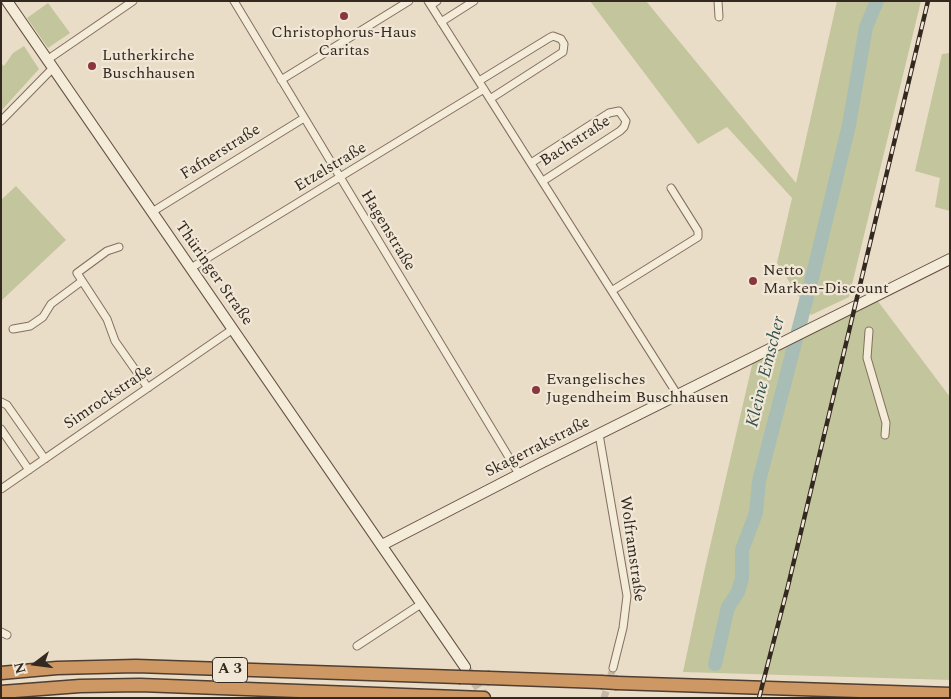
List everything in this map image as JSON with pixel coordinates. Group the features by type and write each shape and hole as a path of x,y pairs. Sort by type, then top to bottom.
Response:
{"highway":[{"name":"A 3","path":"1,673 57,668 136,666 462,672 489,678 950,694"},
{"name":"A 3","path":"1,692 80,686 140,685 484,698"}],"street":[{"name":"Thüringer Straße","path":"7,1 395,563 462,672"},
{"path":"1,121 50,65 133,1"},
{"name":"Hagenstraße","path":"234,1 519,474"},
{"path":"282,80 409,1"},
{"path":"441,22 474,1"},
{"path":"718,1 719,17"},
{"name":"Bachstraße","path":"432,3 441,22 613,290 677,394"},
{"path":"479,81 548,38 557,36 564,44 564,49 559,55 490,99"},
{"name":"Etzelstraße","path":"191,268 484,90"},
{"name":"Bachstraße","path":"530,163 609,113 619,111 626,121 620,131 542,181"},
{"name":"Fafnerstraße","path":"152,212 304,118"},
{"path":"613,290 698,237 698,231 671,188"},
{"path":"119,247 107,251 77,274 107,319 115,341 148,388"},
{"name":"Skagerrakstraße","path":"382,545 677,394 950,259"},
{"path":"13,328 30,326 43,317 51,304 82,281"},
{"name":"Simrockstraße","path":"1,489 233,329"},
{"path":"869,331 867,358 886,422 885,435"},
{"path":"1,402 7,405 45,459"},
{"path":"1,429 28,470"},
{"name":"Wolframstraße","path":"599,434 627,596 623,628 613,668"},
{"path":"357,646 421,604"}],"green space":[{"path":"590,1 646,1 796,183 837,1 921,1 849,297 811,315 777,263 792,198 727,127 698,144"},
{"path":"48,3 70,33 48,48 27,18"},
{"path":"24,46 39,69 1,111 1,63 4,66 13,53"},
{"path":"950,53 950,211 935,207 940,178 915,171 942,54"},
{"path":"16,186 66,240 1,301 1,200"},
{"path":"877,300 950,397 950,680 683,672 753,361"}],"waterway":[{"name":"Kleine Emscher","path":"715,664 728,607 738,592 742,578 742,550 756,513 759,481 814,270 849,125 866,27 877,1"}],"tunnel":[{"path":"465,667 486,698"},
{"path":"604,698 613,668"}],"railway":[{"path":"759,698 788,586 928,1"}],"place":[{"name":"Christophorus-Haus Caritas","path":"344,16"},
{"name":"Lutherkirche Buschhausen","path":"92,66"},
{"name":"Netto Marken-Discount","path":"753,281"},
{"name":"Evangelisches Jugendheim Buschhausen","path":"536,390"}]}
